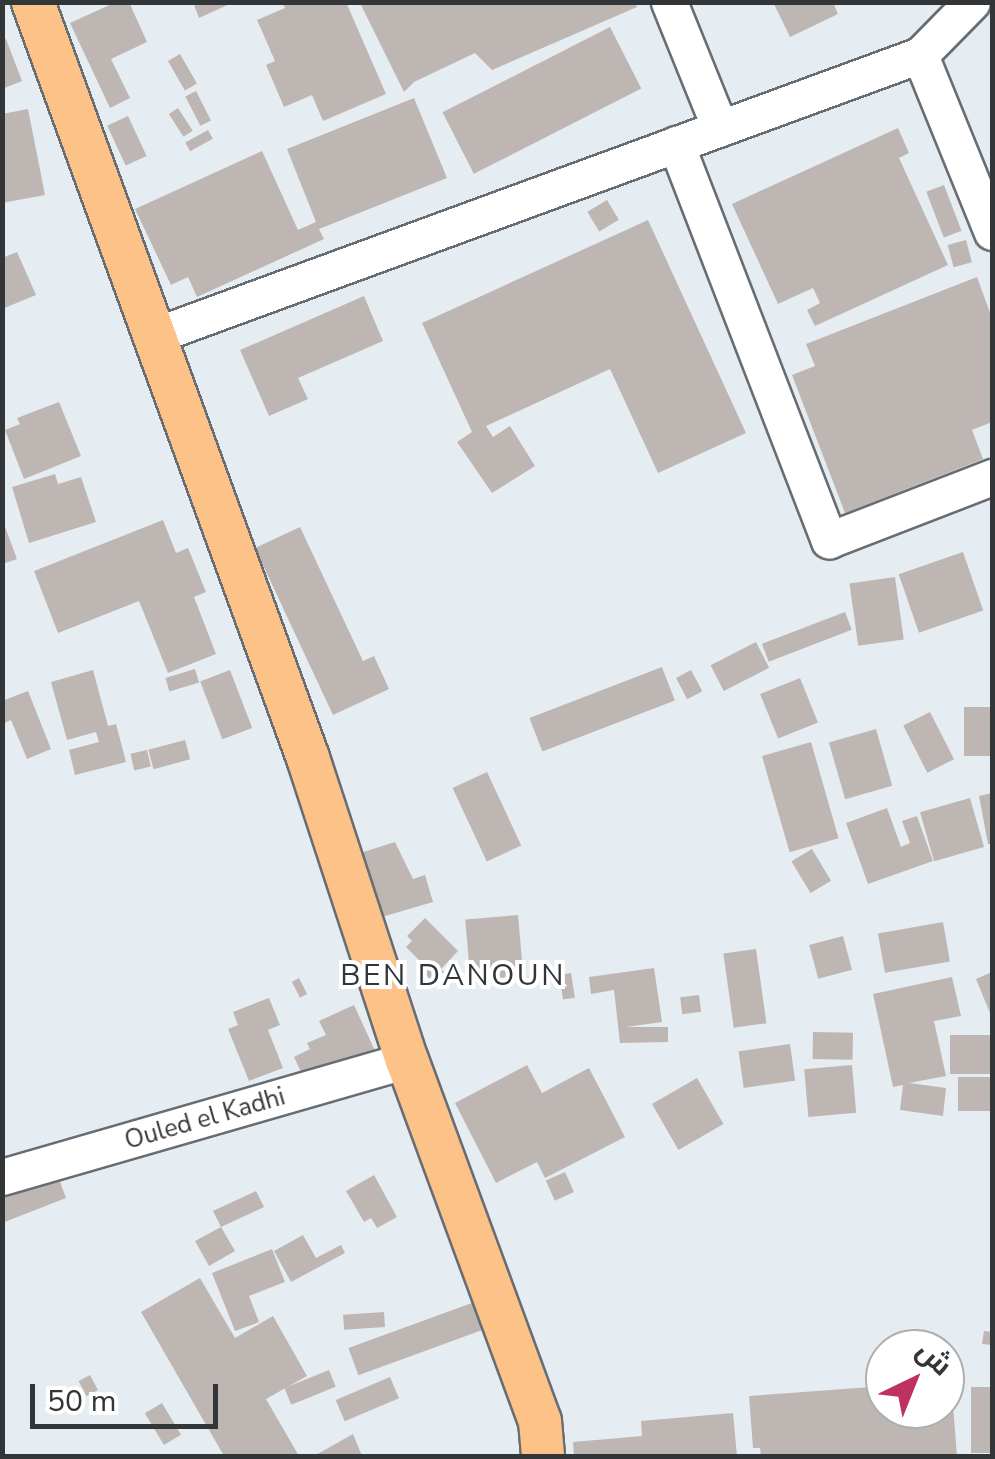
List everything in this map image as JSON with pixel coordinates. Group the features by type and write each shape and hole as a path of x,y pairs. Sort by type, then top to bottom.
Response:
{"main road":[{"path":"33,2 308,758 406,1060 540,1421 544,1456"}],"street":[{"path":"669,2 720,128"},
{"path":"156,335 920,55 972,2"},
{"path":"920,55 992,232"},
{"path":"676,144 829,540 992,477"},
{"name":"Ouled el Kadhi","path":"2,1177 406,1060"}],"building":[{"path":"116,2 129,2 147,42 111,59 130,98 110,108 70,23"},
{"path":"193,2 234,2 199,18"},
{"path":"282,2 346,2 386,94 323,121 312,95 284,107 266,65 275,61 257,20 285,8"},
{"path":"773,2 833,2 838,14 790,37"},
{"path":"360,3 635,3 637,7 492,70 475,53 414,82 404,92"},
{"path":"610,27 641,88 474,174 442,112"},
{"path":"6,39 22,81 2,89 2,40"},
{"path":"180,54 197,83 185,90 168,61"},
{"path":"196,91 211,120 200,126 185,96"},
{"path":"414,98 447,178 319,229 324,239 197,297 188,277 171,285 135,209 262,151 298,230 316,222 287,149"},
{"path":"178,108 193,131 183,137 169,114"},
{"path":"28,109 45,195 2,203 2,114"},
{"path":"128,116 147,156 126,166 107,126"},
{"path":"898,128 909,153 899,158 948,265 815,326 807,310 820,303 813,288 778,304 732,204"},
{"path":"208,130 213,139 190,151 185,143"},
{"path":"944,185 962,231 944,238 926,192"},
{"path":"607,200 619,220 599,232 587,212"},
{"path":"648,220 746,433 658,473 610,369 486,426 493,437 510,426 535,466 492,493 457,442 472,432 422,323"},
{"path":"966,240 972,262 954,267 948,245"},
{"path":"17,252 36,295 2,309 2,258"},
{"path":"977,277 992,318 992,422 972,430 983,459 845,513 792,375 815,366 806,344"},
{"path":"364,296 383,341 298,378 308,399 269,416 240,350"},
{"path":"59,402 81,456 24,479 5,430 20,424 17,418"},
{"path":"55,474 58,484 81,477 96,522 29,543 12,487"},
{"path":"2,519 17,559 2,564"},
{"path":"163,520 176,553 188,548 206,592 194,597 216,654 168,673 139,601 58,633 34,571"},
{"path":"300,527 363,661 374,656 389,689 333,715 255,548"},
{"path":"963,552 983,611 919,633 899,574"},
{"path":"895,577 904,639 858,646 849,583"},
{"path":"845,612 852,630 769,662 762,644"},
{"path":"756,642 769,668 724,691 711,665"},
{"path":"662,667 675,701 542,751 529,718"},
{"path":"195,669 199,682 169,691 165,678"},
{"path":"93,670 108,726 116,724 126,762 75,775 69,750 99,742 96,732 67,740 51,682"},
{"path":"230,670 252,728 222,739 200,681"},
{"path":"691,670 702,691 687,699 676,678"},
{"path":"800,678 818,723 778,739 760,694"},
{"path":"28,691 51,749 27,759 11,720 2,724 2,701"},
{"path":"964,707 992,707 992,756 964,756"},
{"path":"930,712 954,759 927,773 903,726"},
{"path":"876,729 892,786 845,799 829,743"},
{"path":"185,740 190,759 153,769 148,750"},
{"path":"811,742 839,838 790,852 762,756"},
{"path":"147,750 151,767 134,770 130,754"},
{"path":"487,772 521,845 487,861 453,788"},
{"path":"992,793 992,844 988,844 979,796"},
{"path":"970,798 984,847 934,861 920,812"},
{"path":"887,808 901,847 910,843 902,821 917,816 933,861 868,884 846,823"},
{"path":"395,842 413,879 425,875 433,902 375,919 357,854"},
{"path":"812,849 831,881 810,893 791,861"},
{"path":"518,915 523,976 471,980 465,920"},
{"path":"425,918 458,951 441,969 447,975 436,985 416,965 420,961 406,947 412,941 407,936"},
{"path":"943,922 950,961 885,973 878,933"},
{"path":"843,936 852,970 818,979 809,945"},
{"path":"756,949 766,1023 734,1028 723,954"},
{"path":"654,968 662,1022 626,1027 668,1027 668,1042 620,1043 614,990 591,994 589,977"},
{"path":"992,972 992,1018 976,979"},
{"path":"571,973 575,998 563,1000 559,975"},
{"path":"952,977 961,1016 934,1021 946,1076 909,1083 946,1088 943,1116 900,1110 903,1085 893,1087 873,994"},
{"path":"299,978 307,994 300,998 292,982"},
{"path":"699,995 701,1012 682,1014 680,997"},
{"path":"269,998 280,1025 268,1030 283,1068 249,1081 228,1029 238,1025 233,1012"},
{"path":"354,1005 376,1053 307,1085 294,1057 310,1049 307,1043 326,1035 319,1021"},
{"path":"813,1032 853,1033 853,1060 813,1059"},
{"path":"950,1035 992,1035 992,1074 950,1074"},
{"path":"790,1044 795,1081 744,1088 739,1051"},
{"path":"527,1065 542,1093 589,1068 625,1137 545,1178 537,1162 496,1183 455,1103"},
{"path":"852,1065 856,1113 808,1117 804,1069"},
{"path":"958,1077 992,1077 992,1111 958,1111"},
{"path":"697,1078 724,1124 678,1150 652,1104"},
{"path":"55,1168 66,1198 2,1223 2,1189"},
{"path":"565,1172 574,1192 555,1201 546,1181"},
{"path":"374,1175 397,1217 377,1228 371,1218 364,1222 346,1191"},
{"path":"256,1191 264,1207 221,1227 213,1211"},
{"path":"221,1227 235,1251 209,1266 195,1241"},
{"path":"303,1235 316,1258 341,1245 345,1253 291,1282 274,1251"},
{"path":"272,1249 285,1282 249,1296 259,1322 235,1331 212,1273"},
{"path":"200,1278 235,1338 273,1316 307,1376 266,1399 299,1456 224,1456 141,1312"},
{"path":"480,1300 490,1327 358,1375 348,1348"},
{"path":"384,1312 385,1327 344,1330 343,1315"},
{"path":"984,1331 992,1332 992,1345 982,1344"},
{"path":"329,1370 336,1387 291,1405 284,1388"},
{"path":"90,1375 98,1390 87,1396 79,1381"},
{"path":"390,1377 399,1398 345,1421 336,1400"},
{"path":"865,1387 865,1429 955,1429 957,1456 761,1456 760,1448 753,1448 749,1396"},
{"path":"971,1387 992,1387 992,1453 971,1453"},
{"path":"162,1403 181,1435 164,1445 145,1413"},
{"path":"733,1413 737,1456 574,1456 573,1442 642,1436 641,1421"},
{"path":"353,1434 362,1456 314,1456"}],"district":[{"name":"BEN DANOUN","path":"453,976"}]}
